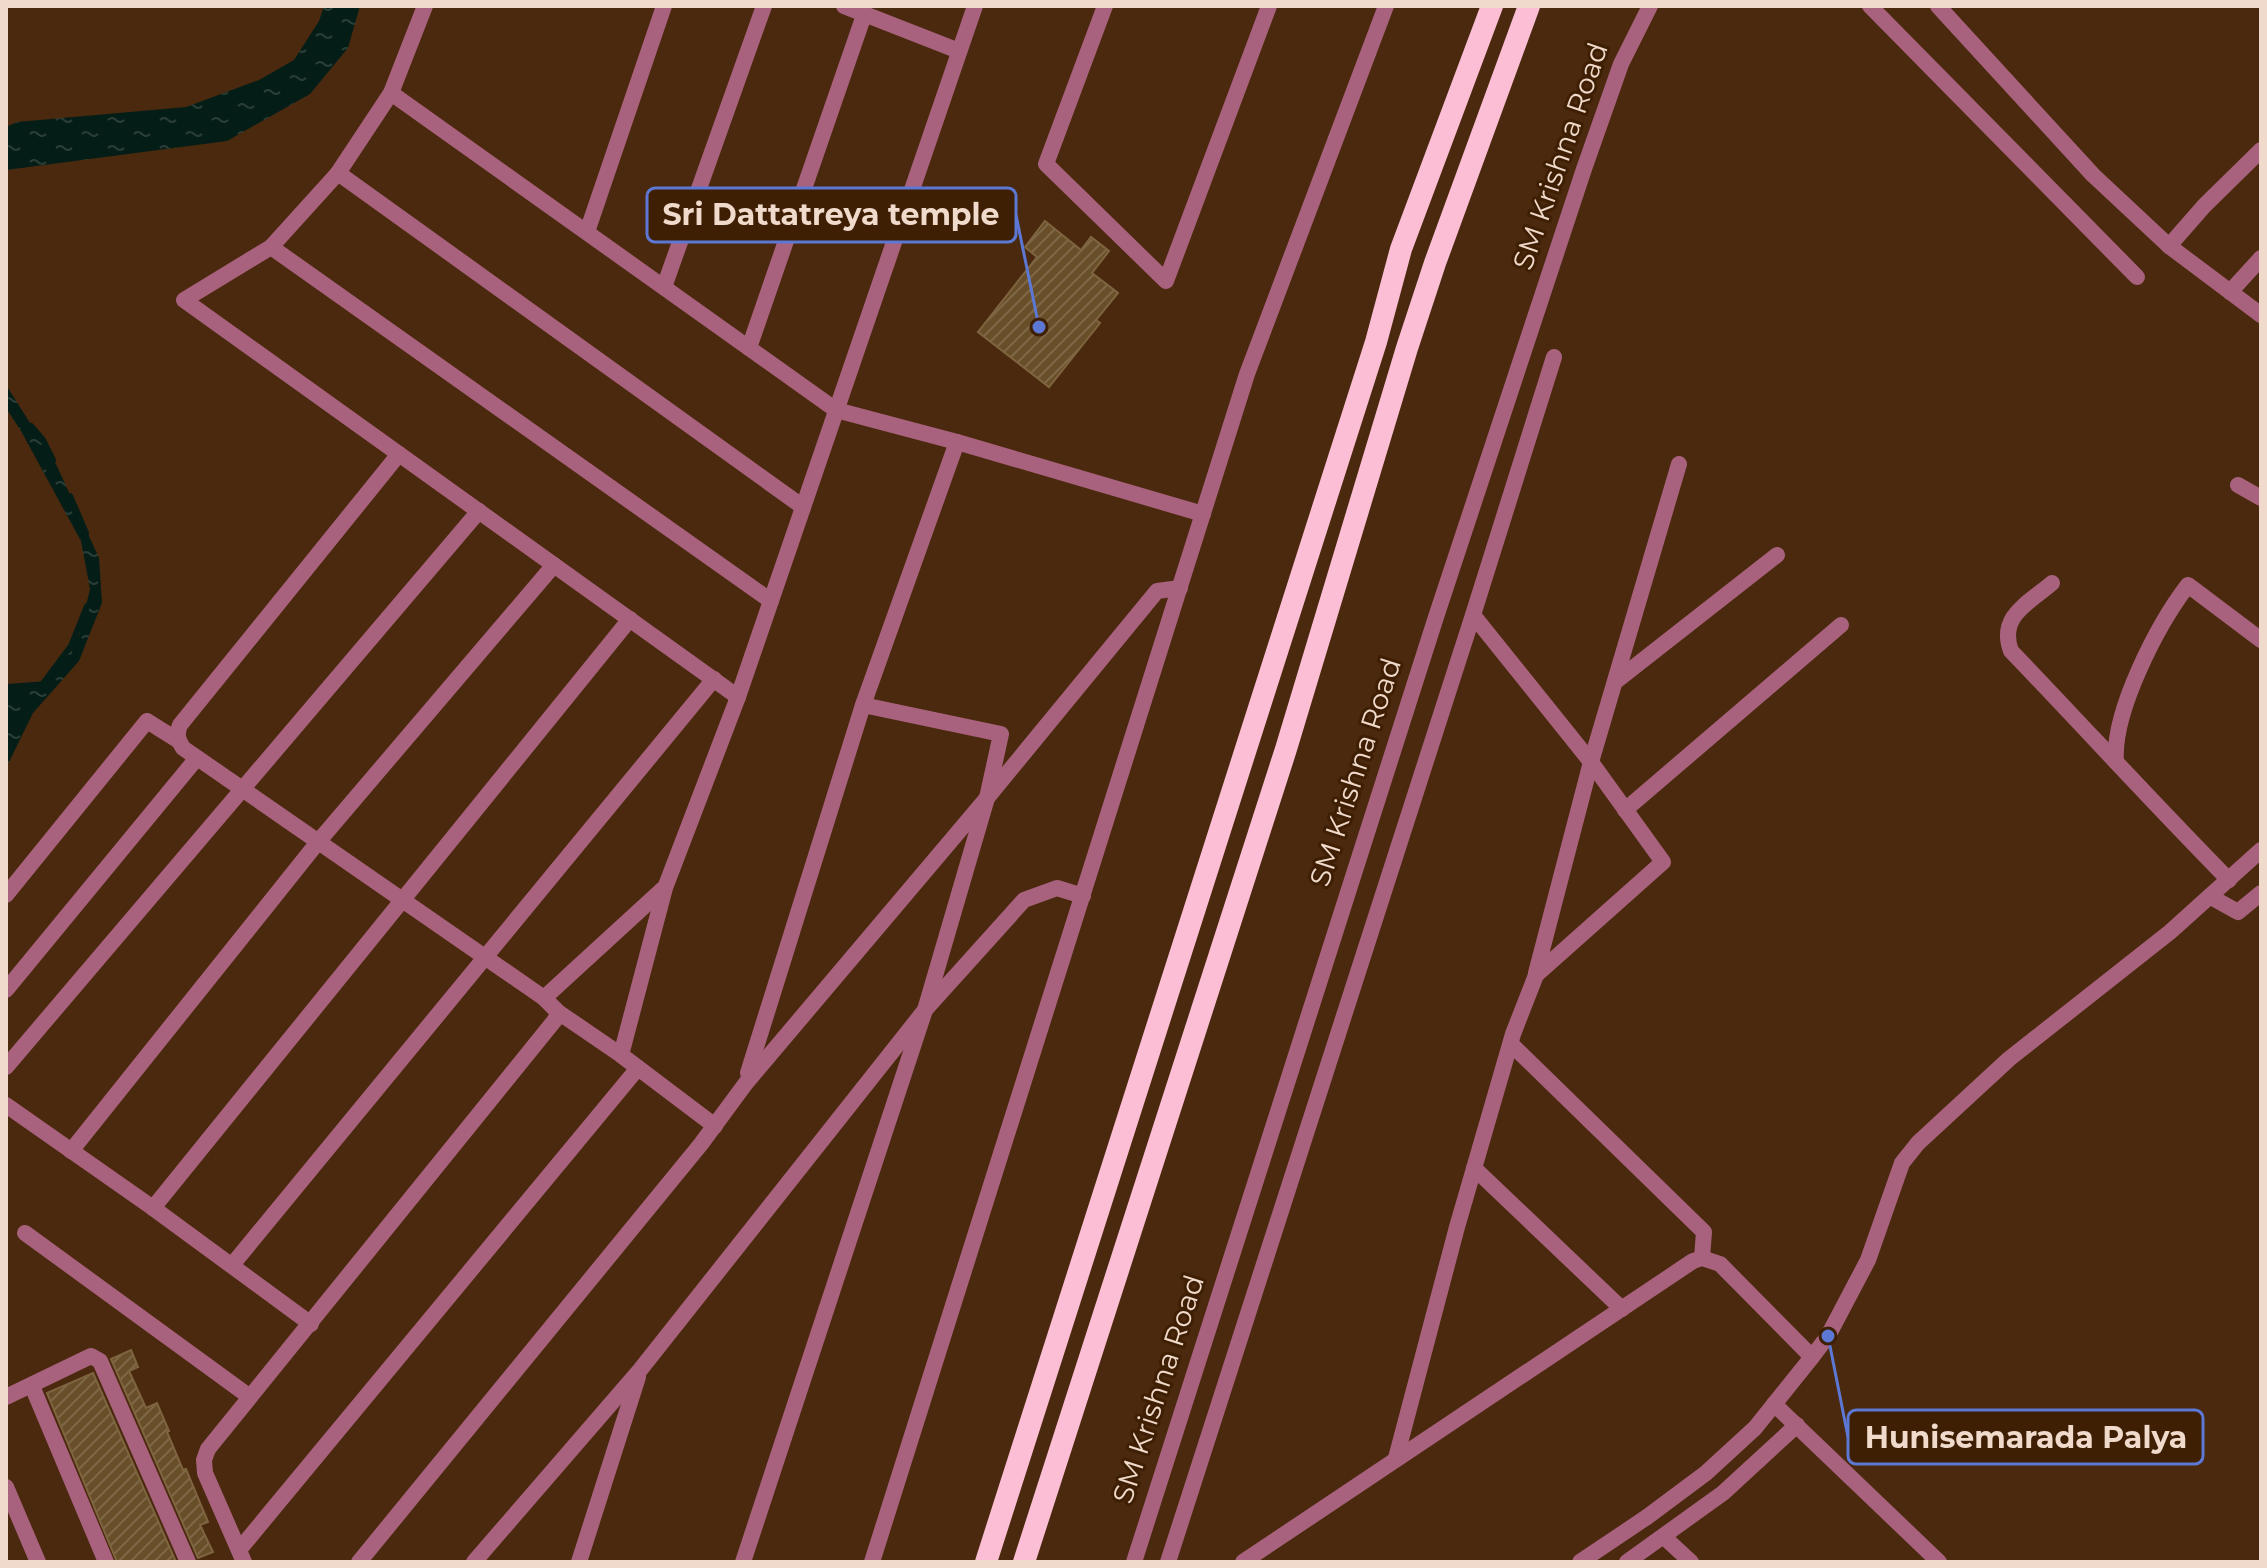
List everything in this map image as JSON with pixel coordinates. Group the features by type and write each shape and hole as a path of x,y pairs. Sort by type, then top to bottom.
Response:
{"highway":[{"path":"986,1562 1376,342 1401,249 1492,6"},
{"path":"1024,1562 1286,749 1407,348 1529,6"}],"street":[{"path":"425,6 391,93 338,173 271,247 184,300 738,697"},
{"path":"587,232 664,6"},
{"path":"664,287 764,6"},
{"path":"844,6 959,51"},
{"path":"621,1055 665,888 738,697 975,6"},
{"path":"1105,6 1046,164 1166,281 1269,6"},
{"path":"872,1562 1247,374 1386,6"},
{"name":"SM Krishna Road","path":"1134,1562 1431,632 1584,169 1621,64 1650,6"},
{"path":"1870,6 2137,277"},
{"path":"1938,6 2093,175 2169,246 2261,315"},
{"path":"749,348 864,15"},
{"path":"391,93 836,410 1203,514"},
{"path":"2169,246 2204,206 2261,150"},
{"path":"338,173 803,507"},
{"path":"271,247 771,601"},
{"path":"2230,292 2261,258"},
{"path":"1168,1562 1554,357"},
{"path":"746,1083 863,705 957,442"},
{"path":"399,454 180,725 177,731 179,741 197,758 544,998 558,1012 715,1126"},
{"path":"1396,1458 1474,1168 1511,1044 1536,975 1591,762 1679,464"},
{"path":"2238,485 2261,498"},
{"path":"6,1067 479,511"},
{"path":"1615,682 1777,555"},
{"path":"71,1151 318,842 554,565"},
{"path":"2052,583 2012,617 2006,637 2011,651 2132,782 2229,880"},
{"path":"2116,762 2117,736 2129,698 2167,611 2188,585 2261,640"},
{"path":"359,1562 715,1126 746,1083 1157,591 1180,588"},
{"path":"1473,615 1591,762 1663,862 1536,975"},
{"path":"153,1208 630,619"},
{"path":"1625,810 1841,625"},
{"path":"232,1265 714,679"},
{"path":"743,1562 925,1010 987,798 1001,734 863,705"},
{"path":"6,895 147,721 179,741"},
{"path":"6,990 197,758"},
{"path":"1580,1562 1706,1473 1755,1428 1828,1336 1868,1260 1902,1163 1908,1154 2009,1059 2211,897 2261,850"},
{"path":"544,998 665,888"},
{"path":"474,1562 640,1370 925,1010 1024,900 1057,888 1083,896"},
{"path":"2211,897 2238,912 2261,893"},
{"path":"558,1012 555,1020 208,1449 204,1460 205,1473 241,1556 638,1068"},
{"path":"1511,1044 1704,1232 1702,1258"},
{"path":"6,1105 311,1324"},
{"path":"1474,1168 1622,1309"},
{"path":"25,1233 250,1397"},
{"path":"1243,1562 1693,1261 1702,1258 1720,1264 1812,1357"},
{"path":"6,1397 91,1356 100,1361 188,1562"},
{"path":"579,1562 640,1370"},
{"path":"32,1386 106,1562"},
{"path":"1774,1404 1939,1562"},
{"path":"1627,1562 1723,1493 1797,1425"},
{"path":"6,1487 38,1562"},
{"path":"1664,1537 1691,1562"}],"water":[{"path":"324,6 360,6 348,48 310,94 227,141 6,170 6,127 17,122 186,107 259,80 294,60 319,21"},
{"path":"6,385 56,464 99,558 102,603 79,661 33,713 8,764 6,787 6,684 47,681 79,635 90,589 81,541 6,408"}],"building":[{"path":"1045,221 1081,250 1091,237 1109,251 1092,273 1118,293 1096,320 1100,323 1049,387 978,332 1037,257 1025,247"},
{"path":"131,1350 138,1367 129,1371 146,1408 157,1403 183,1470 186,1469 208,1522 200,1525 213,1552 198,1558 111,1359"},
{"path":"93,1373 176,1562 117,1562 47,1393"}],"waterway":[{"path":"31,426 43,440 53,460"},
{"path":"70,496 86,533"},
{"path":"41,686 71,646 87,606"}],"place":[{"name":"Sri Dattatreya temple","path":"1039,327"},
{"name":"Hunisemarada Palya","path":"1828,1336"}]}
